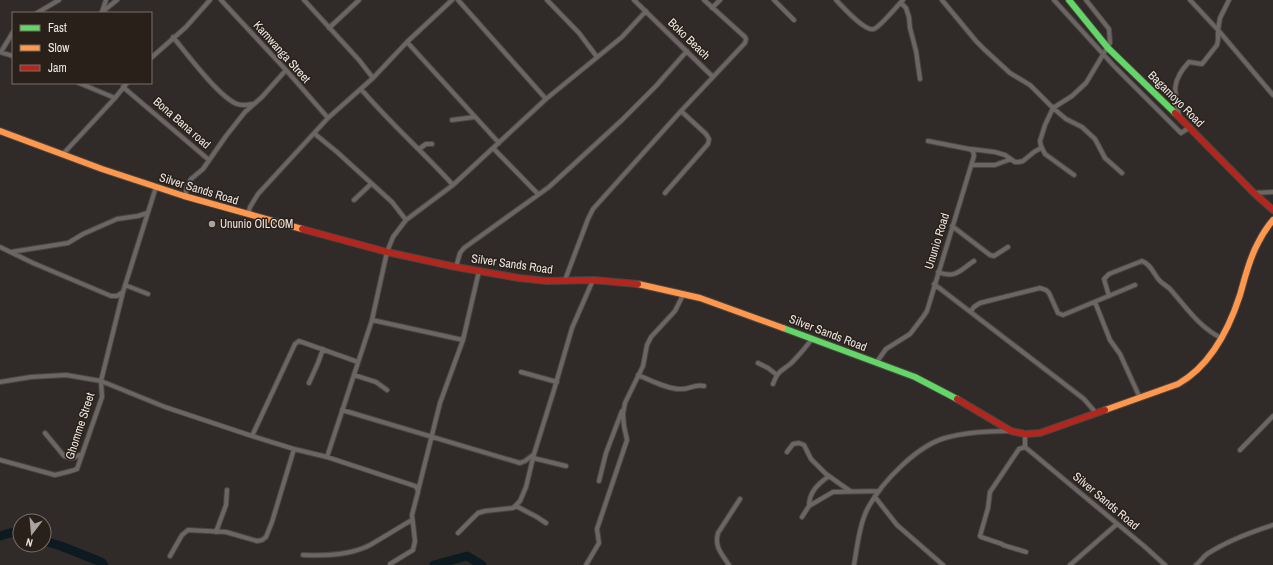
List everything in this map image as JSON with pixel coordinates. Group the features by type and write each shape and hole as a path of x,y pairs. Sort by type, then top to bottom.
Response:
{"main road":[{"name":"Bagamoyo Road","path":"1069,0 1108,48 1273,210"},
{"name":"Silver Sands Road","path":"0,131 156,188 248,215 387,252 456,267 546,281 593,280 637,284 700,298 915,377 954,397 1011,431 1025,434 1040,433 1140,398 1188,379 1206,360 1221,338 1233,316 1254,248 1259,238 1272,222"}],"street":[{"path":"39,12 59,0"},
{"path":"101,12 106,0"},
{"path":"102,12 117,0"},
{"path":"152,57 186,27 210,0"},
{"name":"Kamwanga Street","path":"221,0 328,118"},
{"path":"304,0 359,60 373,78"},
{"path":"329,28 359,0"},
{"path":"248,215 250,207 258,194 315,134 328,118 373,78 407,42 452,0"},
{"path":"458,0 546,99"},
{"path":"547,0 598,57"},
{"name":"Boko Beach","path":"634,0 713,77"},
{"path":"565,280 593,209 681,111 744,45 746,39 704,0"},
{"path":"712,8 720,0"},
{"path":"774,0 794,20"},
{"path":"836,0 865,27 872,29 878,26 902,1 909,17 920,79"},
{"path":"942,0 980,45 1010,73 1030,85 1066,119 1082,127 1095,139 1105,158 1122,173"},
{"path":"1054,0 1104,55 1181,133 1190,127"},
{"path":"1074,175 1045,154 1041,148 1040,141 1053,108 1072,96 1086,83 1110,43 1109,29 1086,0"},
{"path":"1190,0 1218,30 1273,96"},
{"path":"1179,117 1174,86 1189,62 1202,64 1217,45 1220,18 1229,0"},
{"path":"327,457 372,320 387,252 393,236 406,220 453,185 546,99 622,37 646,11"},
{"path":"12,34 0,52 12,56"},
{"path":"173,38 218,89 232,101 243,105 253,104"},
{"path":"407,42 499,143"},
{"path":"456,267 460,253 464,248 505,217 549,187 622,120 656,86 687,51"},
{"path":"185,197 187,187 191,179 200,172 243,114 286,70"},
{"path":"82,84 115,98"},
{"path":"63,154 115,98 125,85"},
{"name":"Bona Bana road","path":"125,85 209,160"},
{"path":"361,89 380,111 420,149 453,185"},
{"path":"238,104 243,114"},
{"path":"665,193 709,142 706,134 681,111"},
{"path":"452,120 475,117"},
{"path":"315,134 392,202 406,220"},
{"path":"928,141 969,149 995,152 1015,162 1023,161 1041,148"},
{"path":"420,149 427,144 432,144"},
{"path":"493,148 538,194"},
{"name":"Ununio Road","path":"876,363 886,349 910,334 927,311 934,284 972,164 974,153 969,149"},
{"path":"972,164 995,165 1011,159"},
{"path":"354,200 372,184"},
{"name":"Ghomme Street","path":"0,460 55,475 75,470 78,465 102,397 101,381 123,292 156,188"},
{"path":"1254,193 1273,192"},
{"path":"11,252 68,243 99,226 117,219 147,213"},
{"path":"952,226 990,255 994,256 1008,247"},
{"path":"0,247 111,296 117,296 123,292"},
{"path":"938,272 946,276 951,276 961,271 974,261"},
{"path":"1109,296 1104,279 1109,274 1144,261 1160,282 1168,287 1202,326 1212,334 1221,338"},
{"path":"390,564 413,550 415,541 412,515 440,403 463,340 479,271"},
{"path":"458,533 478,513 499,509 509,509 516,506 520,502 526,487 533,456 557,382 572,328 593,280"},
{"path":"934,284 1084,399 1096,413"},
{"path":"125,285 148,294"},
{"path":"971,311 980,303 1040,288 1049,293 1052,302 1060,314 1066,314 1135,285"},
{"path":"599,481 606,454 625,403 643,366 647,345 651,337 675,311 683,295"},
{"path":"1095,302 1110,340 1120,354 1140,398"},
{"path":"372,320 463,340"},
{"path":"773,384 781,370 793,362 812,338"},
{"path":"252,436 295,344 299,341 358,362"},
{"path":"309,383 323,349"},
{"path":"758,363 777,375"},
{"path":"521,372 557,382"},
{"path":"1,382 31,377 66,375 101,381 165,407 252,436 327,457 415,486 418,492"},
{"path":"354,375 376,382 387,390"},
{"path":"638,375 653,382 680,389 693,386 704,386"},
{"path":"586,565 599,543 597,529 627,440 624,426 624,407"},
{"path":"342,410 520,463 533,456 566,466"},
{"path":"1240,450 1273,416"},
{"path":"854,565 864,517 868,506 895,471 921,450 944,438 984,431 1011,431"},
{"path":"45,433 64,456 72,458 82,454"},
{"path":"1025,434 1025,447 1018,449 990,492 988,508 980,536 1026,552"},
{"path":"787,452 793,444 799,443 804,446 811,459 829,476 850,492"},
{"name":"Silver Sands Road","path":"1025,447 1163,564"},
{"path":"170,556 182,535 188,530 226,532 257,541 266,537 294,449"},
{"path":"802,517 809,506 810,497 814,489 829,476"},
{"path":"216,532 226,505 227,490"},
{"path":"809,506 833,492 879,491"},
{"path":"875,497 897,525 943,565"},
{"path":"729,565 716,545 716,540 718,534 740,499"},
{"path":"516,506 546,523"},
{"path":"303,555 319,556 334,554 369,546 412,520"},
{"path":"1070,565 1117,524"},
{"path":"1196,565 1206,554 1249,533 1273,525"}],"waterway":[{"path":"0,536 12,533"},
{"path":"52,543 101,562 104,565"},
{"path":"434,565 467,556 482,565"}],"traffic: fast":[{"path":"1069,0 1108,48 1175,113"},
{"path":"783,328 915,377 957,399"}],"traffic: slow":[{"path":"0,131 102,169 184,196 302,229"},
{"path":"1105,410 1178,384 1200,367 1209,357 1217,346 1230,321 1240,295 1252,255 1263,234 1273,220"},
{"path":"638,284 700,298 783,328"}],"traffic: jam":[{"path":"1175,113 1254,193 1273,210"},
{"path":"302,229 387,252 456,267 519,278 547,281 593,280 638,284"},
{"path":"957,399 1011,431 1025,434 1040,433 1105,410"}],"place":[{"name":"Ununio OILCOM","path":"212,224"}]}
